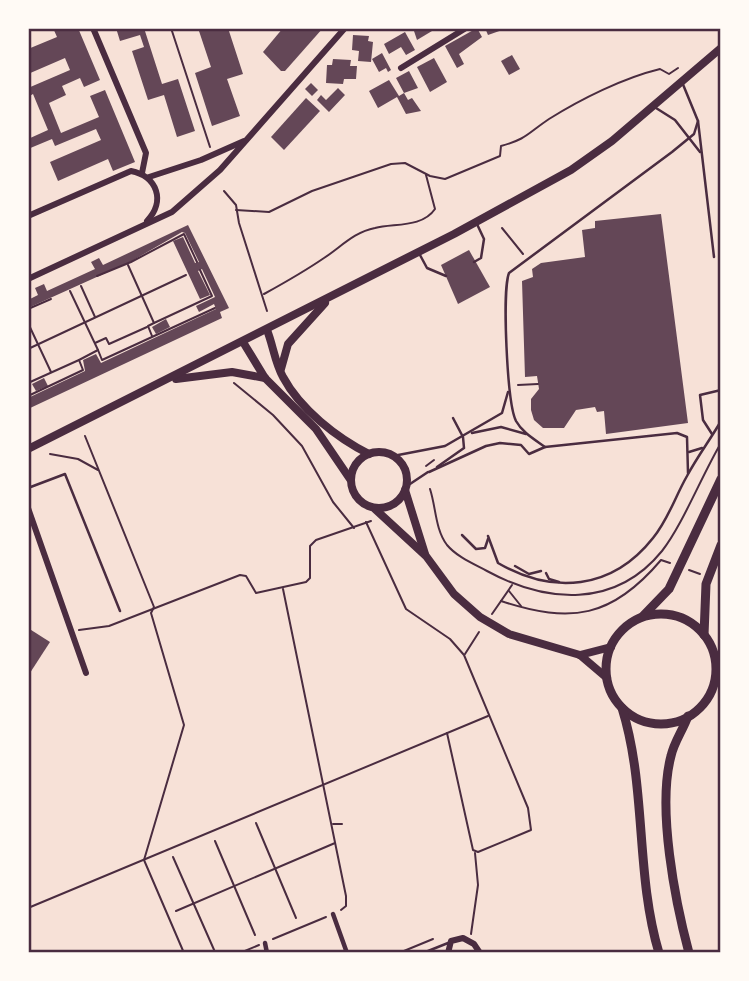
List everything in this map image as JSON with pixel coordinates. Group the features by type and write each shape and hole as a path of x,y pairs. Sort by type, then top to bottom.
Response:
{"main road":[{"path":"642,618 669,589 721,480"},
{"path":"704,635 706,584 721,545"},
{"path":"659,953 647,900 635,759 622,706 607,677 611,647 625,628 642,618 656,614 676,616 689,621 704,635 715,659 715,680 707,698 688,716 671,754 667,786 671,860 689,953"},
{"path":"622,706 638,718 653,723 668,723 688,716"}],"street":[{"path":"93,28 146,153 142,173"},
{"path":"28,279 172,212 218,173 345,28"},
{"path":"401,68 466,28"},
{"path":"28,449 330,298 571,170 721,48"},
{"path":"149,177 201,160 248,138"},
{"path":"28,216 131,171 149,177 156,187 159,200 155,213 146,222"},
{"path":"281,372 288,344 330,298"},
{"path":"267,330 281,372 291,389 337,434 369,454"},
{"path":"243,342 265,378 316,429 350,479 356,498 375,509 426,556 454,594 480,617 509,634 580,655 607,677"},
{"path":"167,381 232,372 265,378"},
{"path":"350,479 355,464 369,454 380,452 393,456 405,469 406,488 426,556"},
{"path":"375,509 395,504 406,488"},
{"path":"28,508 86,673"},
{"path":"580,655 611,647"},
{"path":"333,914 347,953"},
{"path":"448,953 452,942 459,938 469,940 480,953"},
{"path":"265,943 267,953"}],"lane":[{"path":"682,82 698,121 714,257"},
{"path":"653,106 675,120 700,152"},
{"path":"529,436 513,414 509,385 506,283 509,273 628,187 690,137 698,121"},
{"path":"474,262 481,258 484,239 476,222"},
{"path":"419,252 427,268 446,276"},
{"path":"463,437 502,413 509,385"},
{"path":"712,434 703,420 700,395 721,390"},
{"path":"406,488 428,470 462,451 465,444 453,418"},
{"path":"462,535 468,544 482,550 488,544 488,536 498,563 527,578 562,583 606,575 635,557 655,536 687,476 721,421"},
{"path":"393,456 445,446 483,429 501,427 529,436 545,447"},
{"path":"428,470 500,443 521,445 529,454 545,447 682,433 687,437 687,476"},
{"path":"688,452 698,451 705,445"},
{"path":"28,488 65,474 120,611"},
{"path":"515,566 529,574 541,571"},
{"path":"546,573 549,579 562,583"},
{"path":"423,953 452,942"}],"path":[{"path":"172,28 211,151"},
{"path":"236,210 269,212 312,191 391,164 405,163 445,180 461,175 492,162 500,156 501,146 524,140 547,120 579,102 646,73 660,69 669,74 678,68"},
{"path":"264,294 324,258 354,235 375,228 418,221 432,214 435,209 426,174"},
{"path":"225,191 236,205 264,294 267,312"},
{"path":"502,228 523,255"},
{"path":"97,276 127,264 184,234 197,262"},
{"path":"127,264 154,323"},
{"path":"95,343 106,338 109,344 212,296 200,270"},
{"path":"28,349 186,275"},
{"path":"81,286 95,318"},
{"path":"70,291 102,360 215,307"},
{"path":"28,309 51,299"},
{"path":"28,323 51,372"},
{"path":"148,326 152,337"},
{"path":"28,383 98,350"},
{"path":"28,396 83,370 79,360"},
{"path":"232,379 235,386 273,415 302,446 333,502 354,528"},
{"path":"518,385 538,384"},
{"path":"85,436 154,607 151,613 184,725 144,860 184,953"},
{"path":"430,489 437,520 448,546 512,584 537,593 582,596 628,579 662,551 721,443"},
{"path":"50,454 78,459 99,471"},
{"path":"428,470 425,464 435,460"},
{"path":"71,631 109,626 240,575 246,576 256,593 306,582 310,578 307,553 316,540 371,521"},
{"path":"366,522 406,609 450,639 464,655 533,825 531,830 475,852"},
{"path":"501,601 558,615 579,612 610,604 639,586 661,560 673,564"},
{"path":"685,568 709,577"},
{"path":"492,615 512,584"},
{"path":"240,953 346,906 283,589"},
{"path":"508,590 522,608"},
{"path":"464,655 479,632"},
{"path":"28,908 489,716"},
{"path":"447,733 475,852 478,885 475,919 469,940"},
{"path":"256,823 296,918"},
{"path":"331,823 342,824"},
{"path":"215,841 255,935"},
{"path":"176,911 335,843"},
{"path":"173,858 215,952"},
{"path":"399,953 433,939"}],"building":[{"path":"53,28 78,28 100,80 84,87 80,78 62,86 66,95 49,103 61,133 99,117 90,96 105,90 135,162 113,171 108,159 58,181 50,162 101,140 96,129 55,146 52,139 28,149 28,139 48,130 33,94 28,97 28,88 70,70 65,58 28,74 28,49 57,37"},
{"path":"116,28 144,28 162,84 178,79 195,131 177,137 164,95 148,100 132,51 144,47 140,35 120,41"},
{"path":"198,28 228,28 243,74 227,79 240,116 212,126 195,73 211,67"},
{"path":"283,28 323,28 285,71 281,71 263,52"},
{"path":"413,28 437,28 417,40"},
{"path":"477,28 482,37 459,54 464,64 457,68 445,46"},
{"path":"485,28 508,28 488,35"},
{"path":"405,32 415,50 406,55 401,47 389,54 384,44"},
{"path":"353,35 369,36 368,41 373,42 371,62 358,61 359,51 352,50"},
{"path":"382,53 391,70 388,72 386,68 379,72 372,59"},
{"path":"512,55 520,69 509,75 501,61"},
{"path":"434,58 447,82 430,92 417,67"},
{"path":"333,59 351,60 350,66 357,66 356,79 344,79 343,84 326,83 327,65 332,65"},
{"path":"409,71 418,88 404,93 396,78"},
{"path":"389,80 399,96 404,93 408,100 412,98 421,111 406,114 397,97 378,108 369,91"},
{"path":"311,83 318,90 312,96 305,89"},
{"path":"338,88 345,95 329,112 317,100 321,95 326,100"},
{"path":"306,98 320,111 284,150 271,137"},
{"path":"661,214 688,423 606,434 604,411 597,412 595,407 576,410 564,428 543,428 534,420 531,410 531,399 539,389 537,376 525,377 522,281 533,277 532,269 541,263 585,257 582,230 595,228 595,221"},
{"path":"188,225 229,308 220,312 222,318 28,409 28,398 85,371 83,360 96,354 101,363 216,309 214,304 199,312 196,306 215,297 202,269 198,271 210,295 200,299 173,241 183,237 195,263 199,262 185,233 182,232 130,262 28,308 28,300 38,295 35,288 44,284 47,291 95,269 91,262 99,258 103,265"},
{"path":"469,250 490,287 458,304 441,265"},
{"path":"166,319 170,327 156,334 152,327"},
{"path":"44,378 48,386 36,391 32,384"},
{"path":"28,628 50,642 28,676"}]}
